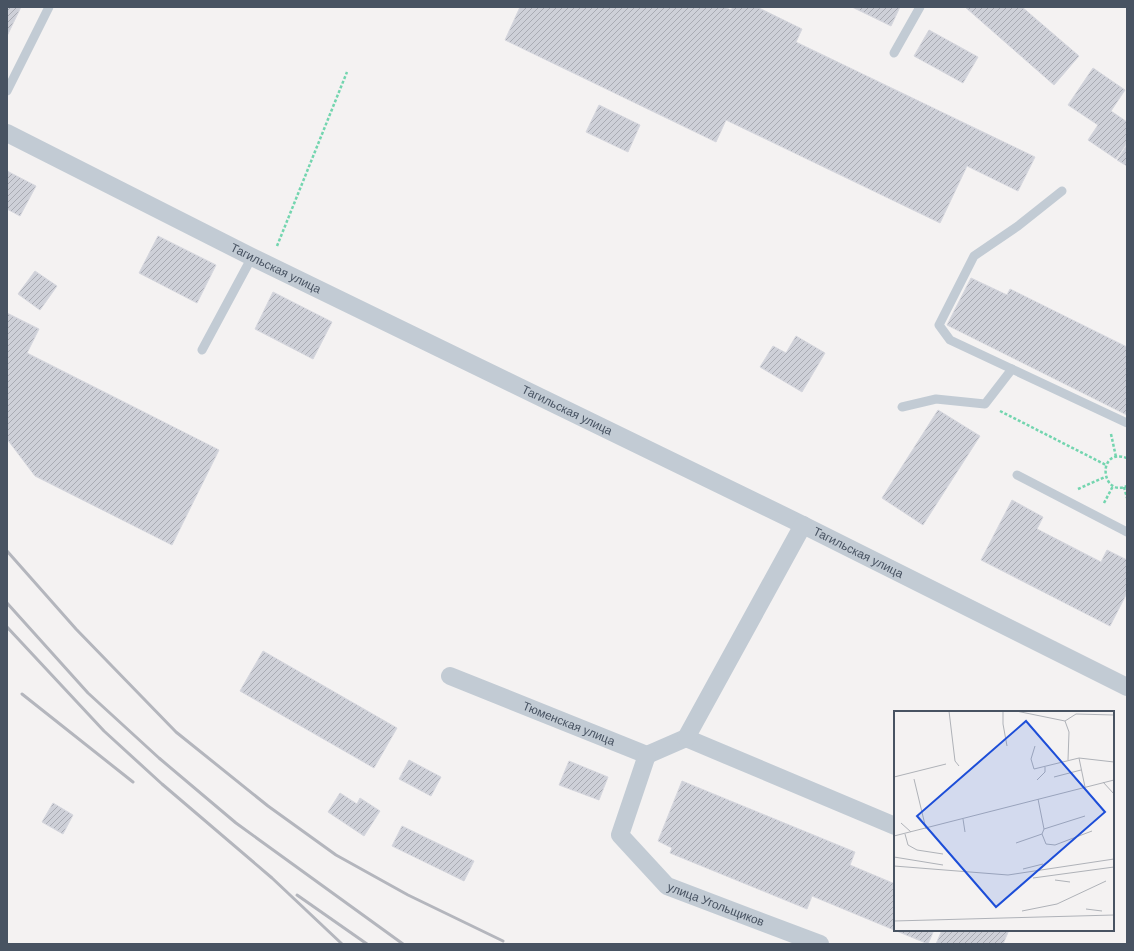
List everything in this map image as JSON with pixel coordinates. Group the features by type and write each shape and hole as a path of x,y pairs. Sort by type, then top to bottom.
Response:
{"street":[{"name":"Тагильская улица","path":"7,133 252,257 803,525 1127,687"},
{"path":"647,755 686,738 803,525"},
{"name":"Тюменская улица","path":"450,676 647,755"},
{"path":"686,738 894,826"},
{"name":"улица Угольщиков","path":"647,755 620,835 667,886 820,944"}],"lane":[{"path":"7,91 49,7"},
{"path":"894,53 920,7"},
{"path":"1062,191 1018,226 974,256 939,325 950,340 1127,423"},
{"path":"202,350 252,257"},
{"path":"902,407 936,399 985,404 1012,369"},
{"path":"1017,475 1127,532"}],"path":[{"path":"276,248 347,72"},
{"path":"985,404 1106,465"},
{"path":"1127,458 1116,457 1106,465 1105,477 1113,486 1126,487 1127,498"},
{"path":"1059,497 1105,477"}],"building":[{"path":"7,7 21,7 7,36"},
{"path":"520,7 724,7 731,10 733,7 757,7 802,29 796,42 1035,157 1018,191 967,166 940,223 726,120 716,142 505,40"},
{"path":"852,7 900,7 891,26"},
{"path":"965,7 1022,7 1079,56 1054,85"},
{"path":"929,30 978,57 963,83 914,56"},
{"path":"1093,68 1125,90 1111,111 1127,122 1127,143 1116,159 1088,140 1098,125 1068,105"},
{"path":"599,105 640,125 628,152 586,132"},
{"path":"1127,145 1127,166 1117,160"},
{"path":"7,171 36,186 20,216 7,209"},
{"path":"158,236 216,265 197,303 139,273"},
{"path":"35,271 57,286 40,310 18,294"},
{"path":"971,278 1007,295 1010,289 1127,347 1127,415 947,325"},
{"path":"273,292 332,322 313,359 255,329"},
{"path":"7,313 39,329 27,353 219,450 172,545 35,476 7,439"},
{"path":"796,336 825,353 802,392 760,367 773,346 786,353"},
{"path":"938,410 980,436 923,525 882,498"},
{"path":"1012,500 1043,517 1037,529 1101,562 1107,550 1127,560 1127,593 1110,626 981,560"},
{"path":"263,651 397,728 374,768 240,691"},
{"path":"409,760 441,777 431,796 399,779"},
{"path":"569,761 608,777 599,800 559,785"},
{"path":"682,781 855,852 850,865 894,884 894,930 812,896 807,909 670,853 672,848 658,841"},
{"path":"340,793 357,804 360,798 380,811 364,836 328,812"},
{"path":"53,803 73,815 63,834 42,822"},
{"path":"402,826 474,861 464,881 392,846"},
{"path":"897,931 934,931 928,944"},
{"path":"942,931 1009,931 1003,944 936,944"}],"railway":[{"path":"7,551 76,629 176,732 268,806 336,855 408,895 503,941"},
{"path":"7,603 88,693 159,758 236,823 403,944"},
{"path":"7,627 104,731 162,784 272,878 342,944"},
{"path":"22,694 133,782"},
{"path":"297,895 367,944"}]}
